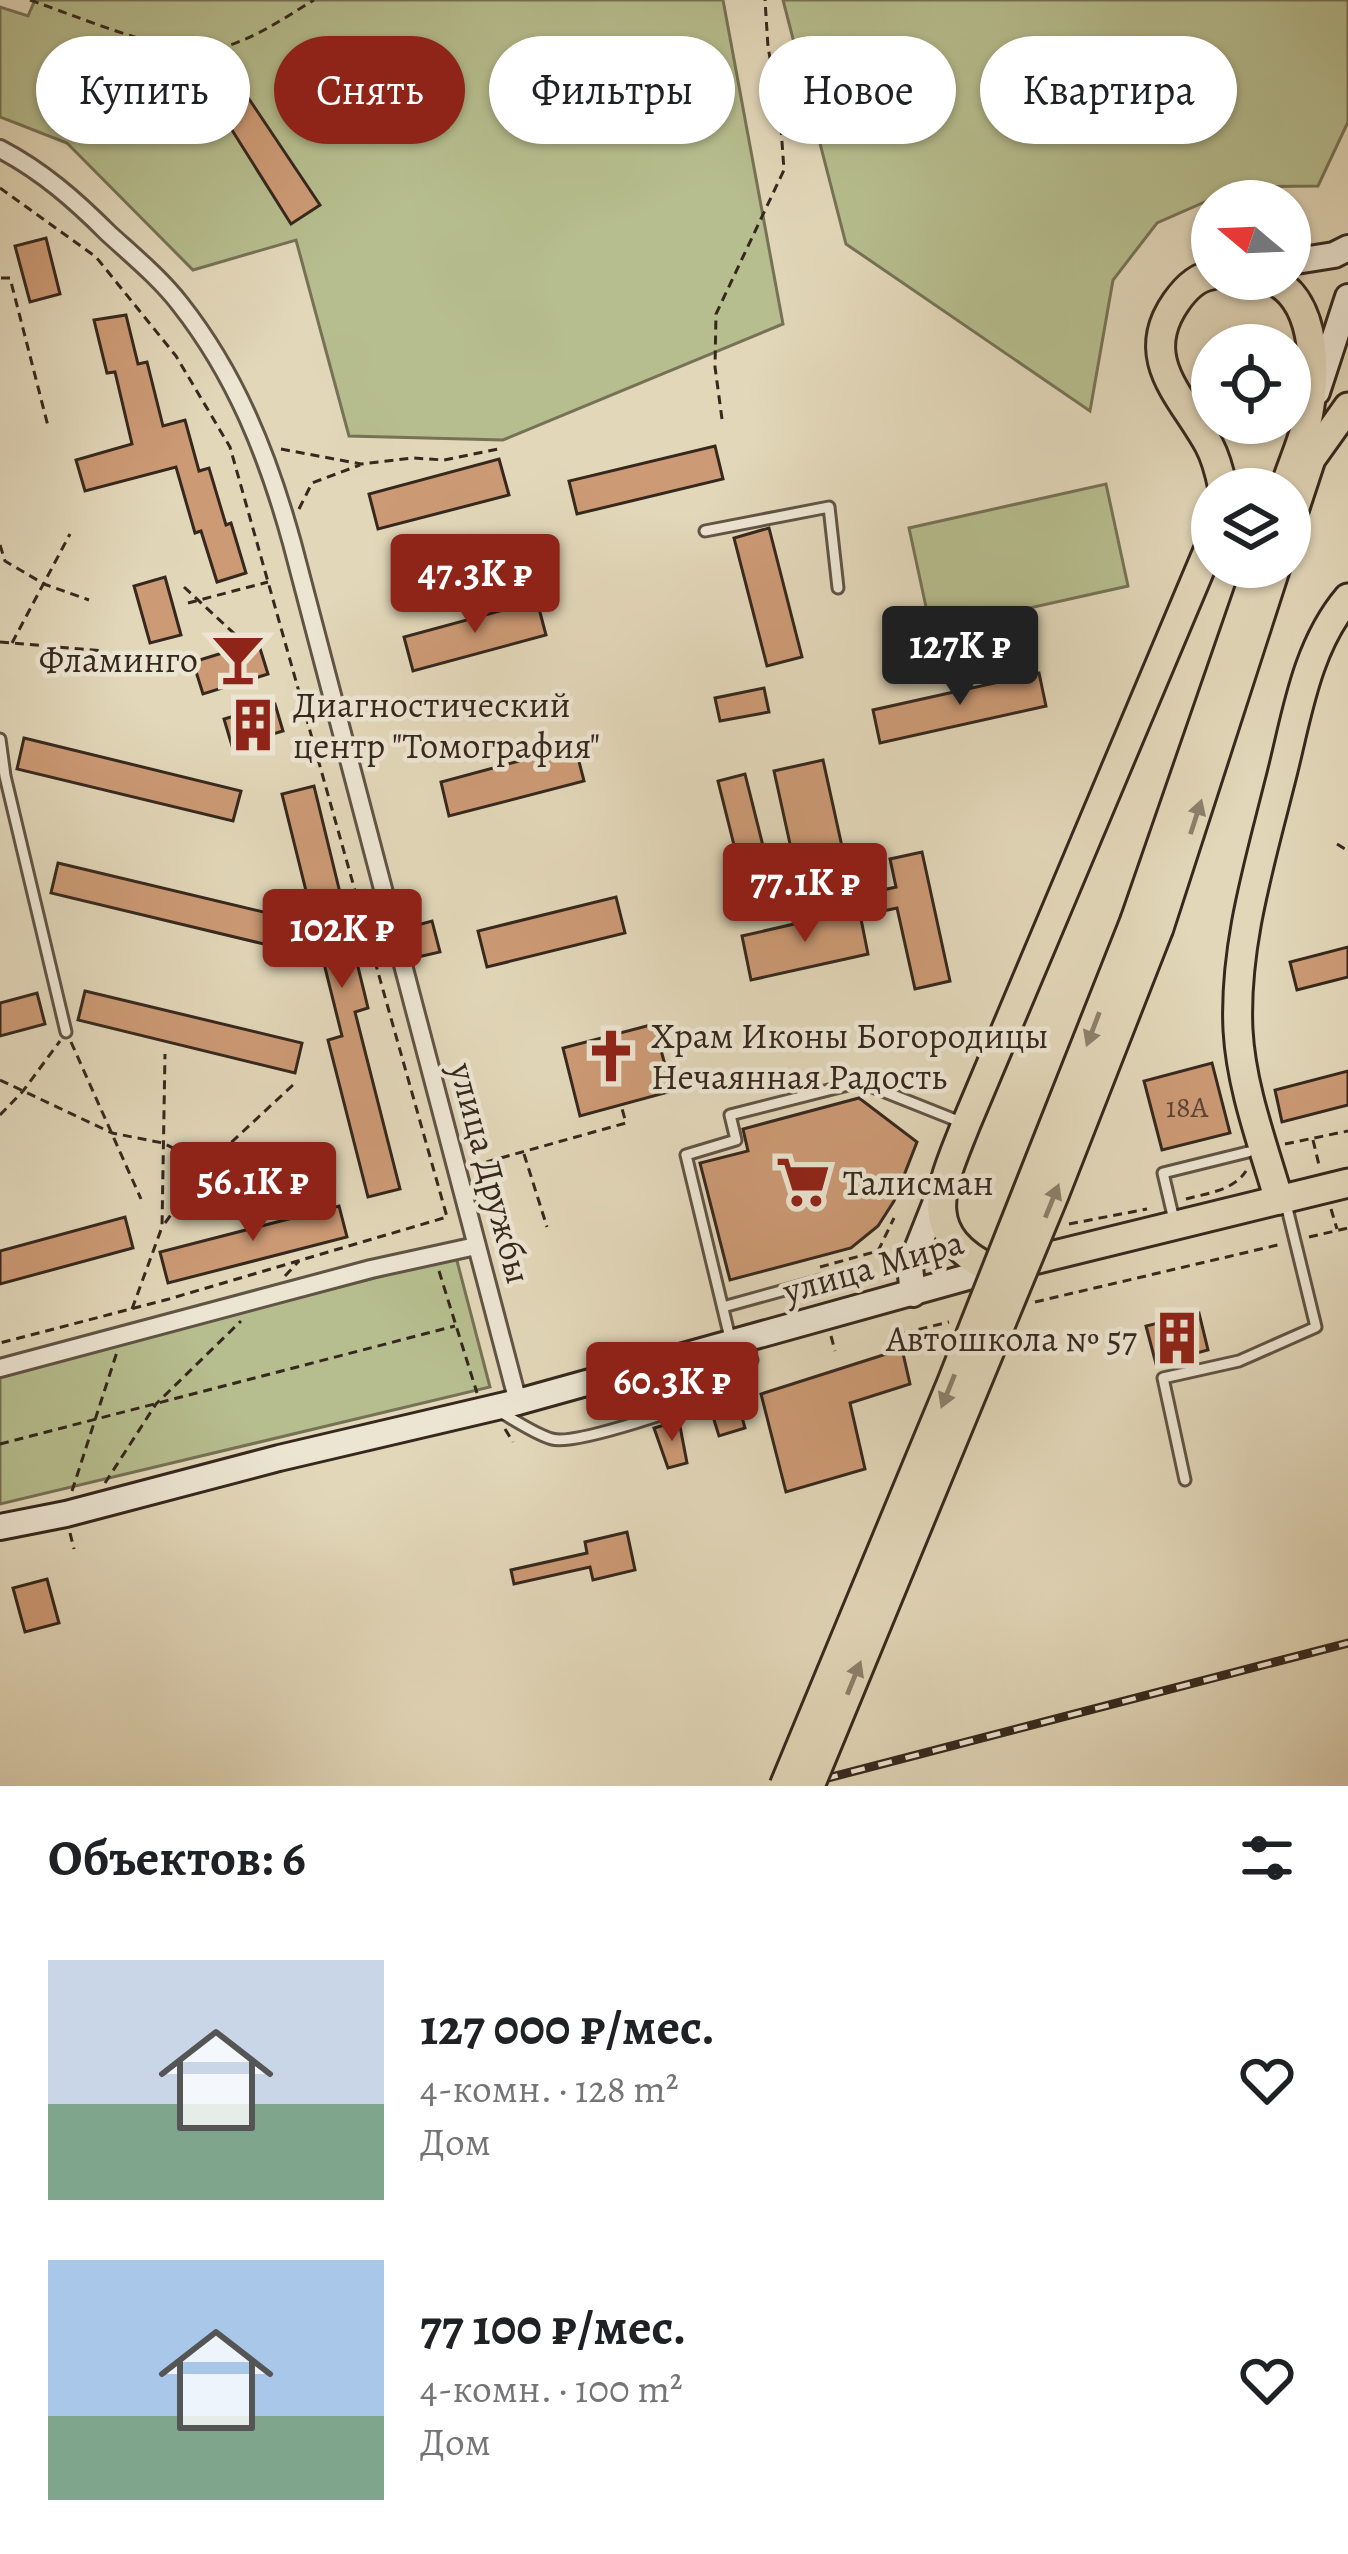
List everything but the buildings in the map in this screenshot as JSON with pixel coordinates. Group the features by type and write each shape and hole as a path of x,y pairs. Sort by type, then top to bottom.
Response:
{"main road":[{"path":"1311,259 1348,248"},
{"path":"1191,287 1168,312 1160,350 1171,387 1209,446 1216,468"},
{"path":"1311,408 1348,297"},
{"path":"1308,468 1348,349"},
{"path":"1311,459 1348,406"},
{"path":"913,1294 910,1267 966,1124 1193,588"},
{"path":"784,1786 1147,924 1251,588"},
{"path":"810,1786 1064,1171 1268,588"},
{"path":"1282,1199 1246,1083 1239,1040 1242,946 1308,674 1326,628 1348,598"},
{"name":"улица Мира","path":"0,1527 743,1347 993,1270 1348,1183"},
{"path":"942,1186 942,1213 950,1236 993,1270"}],"street":[{"name":"улица Дружбы","path":"0,149 66,192 178,301 219,361 262,446 518,1402"},
{"path":"0,1368 476,1246"}],"lane":[{"path":"705,531 829,507 838,589"},
{"path":"0,740 66,1032"},
{"path":"492,1408 556,1442 741,1387 743,1347 723,1307 686,1155 736,1140 730,1114 860,1082 966,1124"},
{"path":"1175,1225 1163,1174 1248,1152"},
{"path":"1185,1480 1163,1378 1239,1361 1316,1327 1282,1199"},
{"path":"723,1307 821,1280"}],"path":[{"path":"30,0 158,44 208,51 258,34 314,0"},
{"path":"722,419 715,367 716,314 784,170 765,0"},
{"path":"0,188 96,257 176,356 230,447 447,1216 0,1343"},
{"path":"1,278 10,278 48,426"},
{"path":"262,446 361,464"},
{"path":"288,530 312,483 361,464 444,460 498,449"},
{"path":"12,643 70,535"},
{"path":"0,544 4,562 44,584 89,600"},
{"path":"188,603 268,582"},
{"path":"184,587 240,639"},
{"path":"0,642 104,651"},
{"path":"1337,844 1348,851"},
{"path":"0,1115 66,1032 141,1199"},
{"path":"162,1227 165,1054"},
{"path":"0,1080 112,1133 164,1143 207,1165 322,1193"},
{"path":"61,1499 74,1489 162,1227 207,1165 294,1084"},
{"path":"456,1170 626,1123 621,1105"},
{"path":"524,1154 547,1227"},
{"path":"819,1267 878,1251 894,1218"},
{"path":"1019,1306 1348,1228"},
{"path":"435,1255 474,1390 492,1408 513,1442"},
{"path":"104,1484 156,1403 300,1260"},
{"path":"904,1333 950,1322"},
{"path":"0,1444 455,1326"}],"green space":[{"path":"35,0 723,0 730,36 489,36 489,144 735,144 735,65 783,324 503,440 349,436 296,240 193,270 68,144 250,144 250,36 36,36 36,131 0,117 0,7 28,16"},
{"path":"783,0 1348,0 1348,122 1318,186 1311,186 1311,180 1191,180 1191,208 1157,223 1113,280 1090,411 846,244 820,144 956,144 956,36 792,36"},
{"path":"1106,484 1128,586 931,630 909,528"},
{"path":"456,1257 490,1387 0,1504 0,1374"}],"railway":[{"path":"797,1786 1348,1643"}],"place":[{"name":"Фламинго","path":"238,659"},
{"name":"Диагностический центр \"Томография\"","path":"253,725"},
{"name":"Храм Иконы Богородицы Нечаянная Радость","path":"611,1056"},
{"name":"Талисман","path":"803,1182"},
{"name":"Автошкола № 57","path":"1177,1338"}]}
